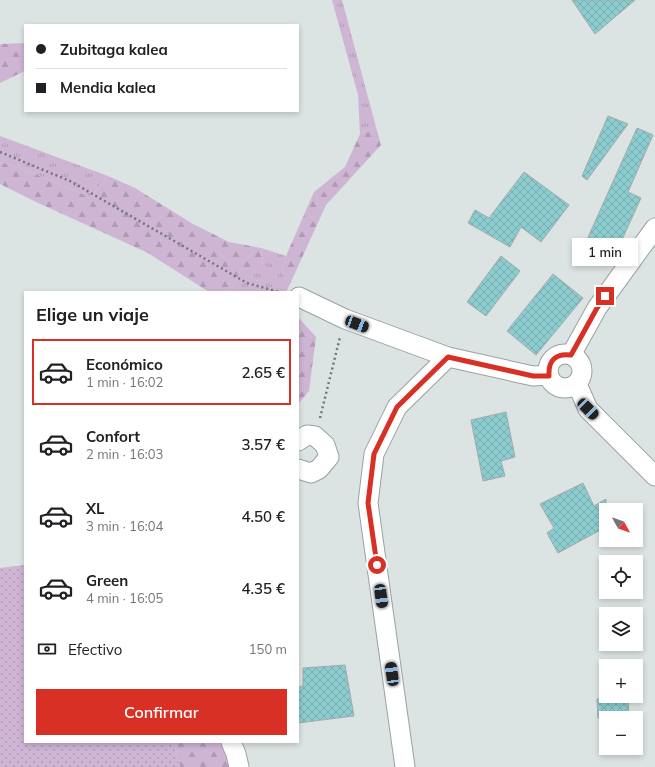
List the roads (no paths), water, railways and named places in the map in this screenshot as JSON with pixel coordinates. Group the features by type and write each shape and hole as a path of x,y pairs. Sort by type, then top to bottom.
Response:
{"street":[{"path":"571,355 597,308 655,228"},
{"path":"299,297 345,319 448,357 533,376 549,376"},
{"path":"560,355 571,355 580,362 583,373 578,384 567,389 561,388 555,385 549,376 548,368 554,358 560,355"},
{"path":"405,767 368,503 374,454 397,407 448,357"},
{"path":"578,384 588,409 655,476"},
{"path":"299,469 311,473 319,469 329,458 326,445 307,438"},
{"path":"231,743 239,767"}]}
